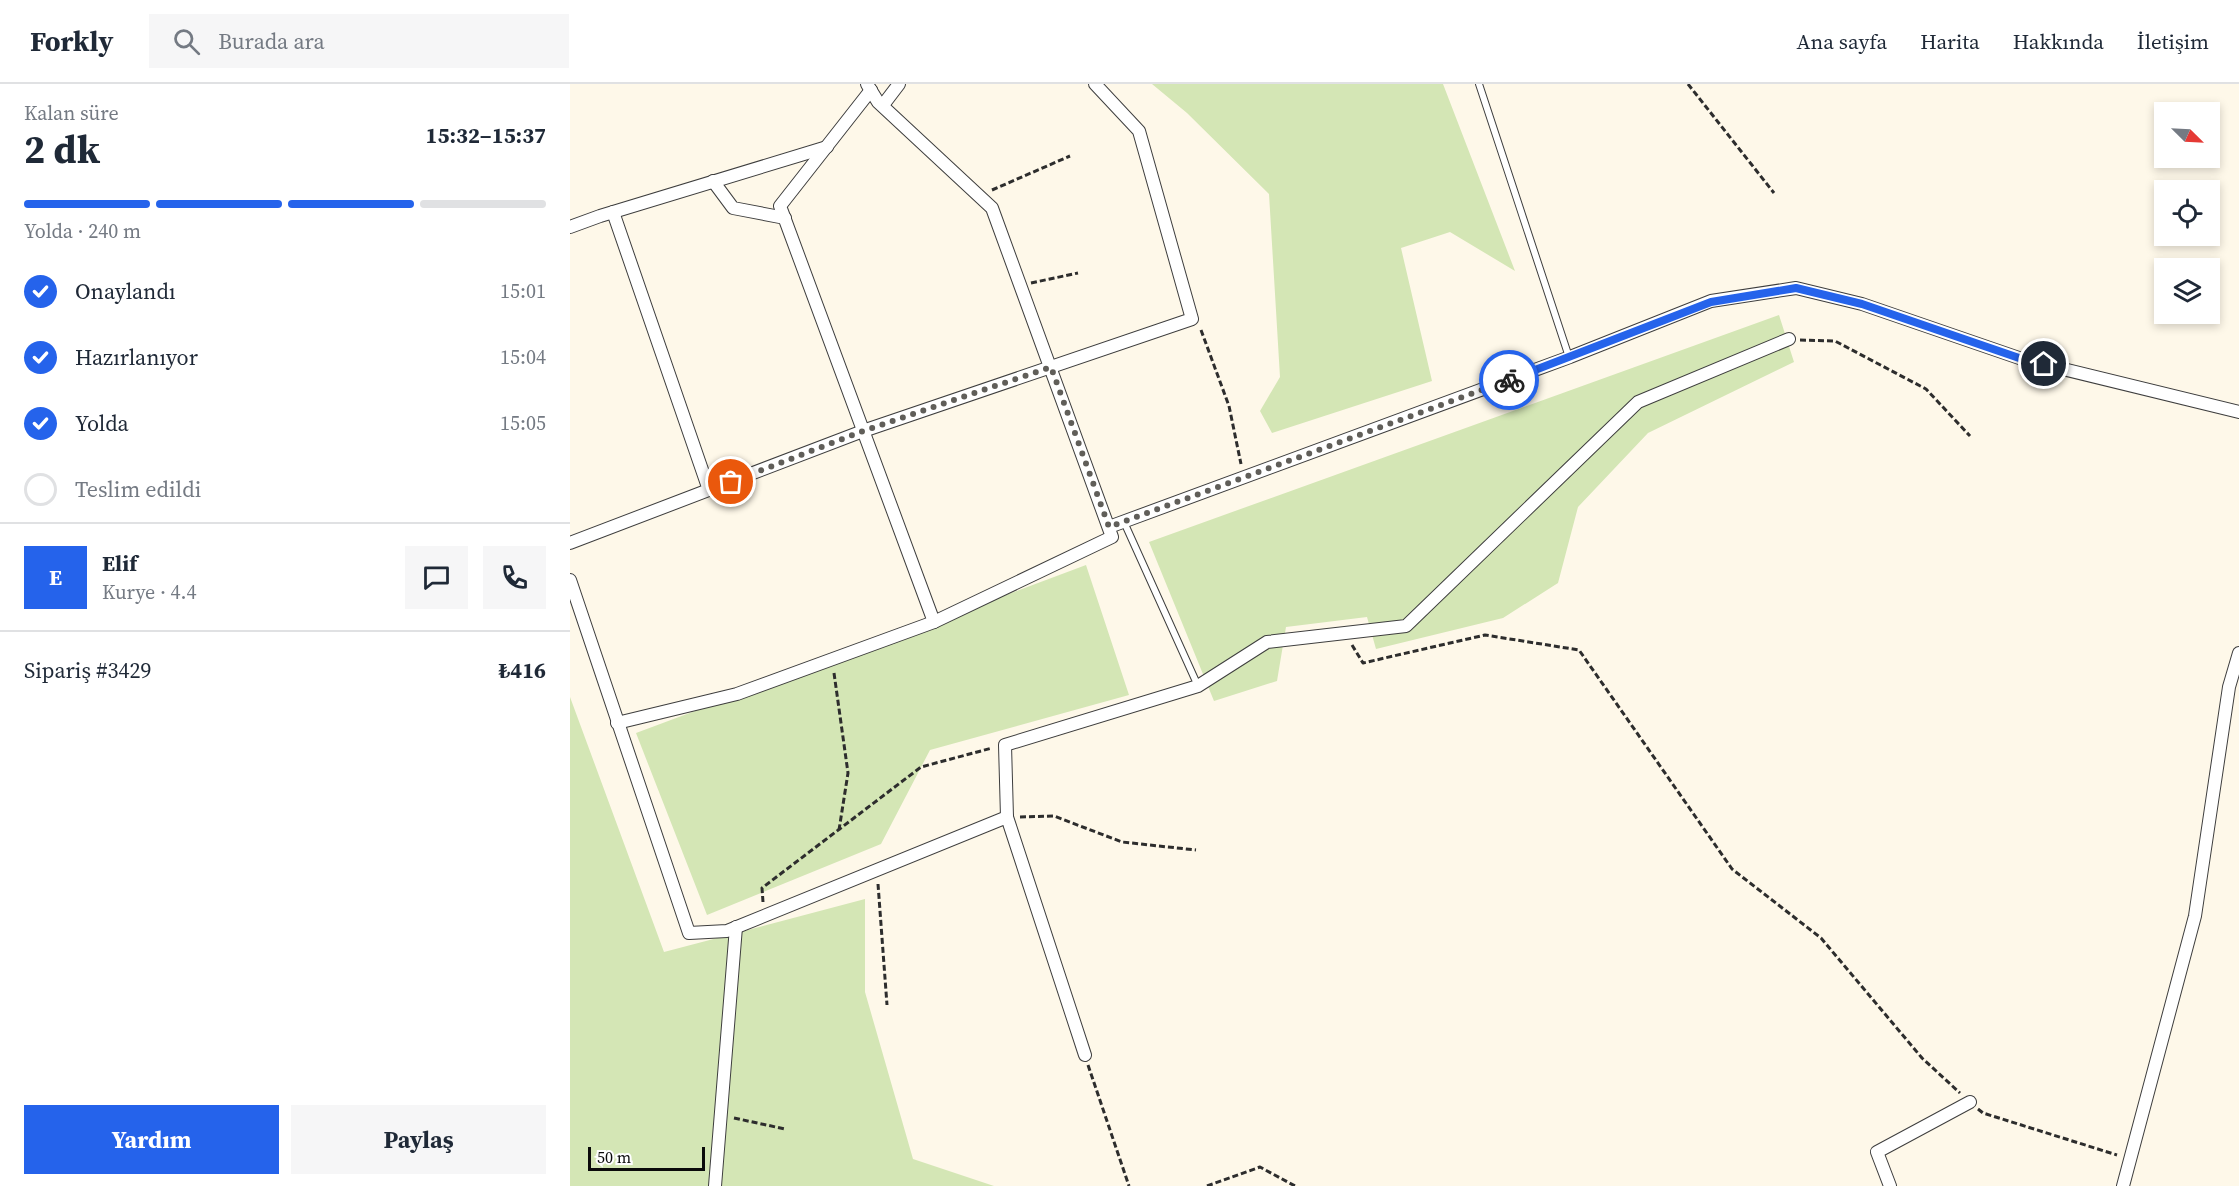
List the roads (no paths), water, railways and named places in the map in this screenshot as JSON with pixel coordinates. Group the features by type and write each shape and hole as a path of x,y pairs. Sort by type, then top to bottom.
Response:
{"street":[{"path":"883,105 899,84"},
{"path":"570,543 863,431 1192,319 1139,131 1095,84"},
{"path":"618,723 737,694 934,622 1112,537 992,208 883,105 869,87 780,206 934,622"},
{"path":"570,227 826,147"},
{"path":"713,182 733,208 785,218"},
{"path":"613,212 709,490"},
{"path":"1109,527 1570,357 1711,302 1796,288 1862,304 2022,359 2239,412"},
{"path":"1085,1055 1007,817 1005,745 1198,686 1268,642 1406,626 1638,402 1789,339"},
{"path":"570,580 689,933 727,931 1007,817"},
{"path":"2123,1186 2195,916 2229,687 2239,653"},
{"path":"715,1186 736,927"},
{"path":"1890,1186 1877,1152 1970,1102"}],"lane":[{"path":"1479,84 1570,357"},
{"path":"1123,522 1198,686"}]}
